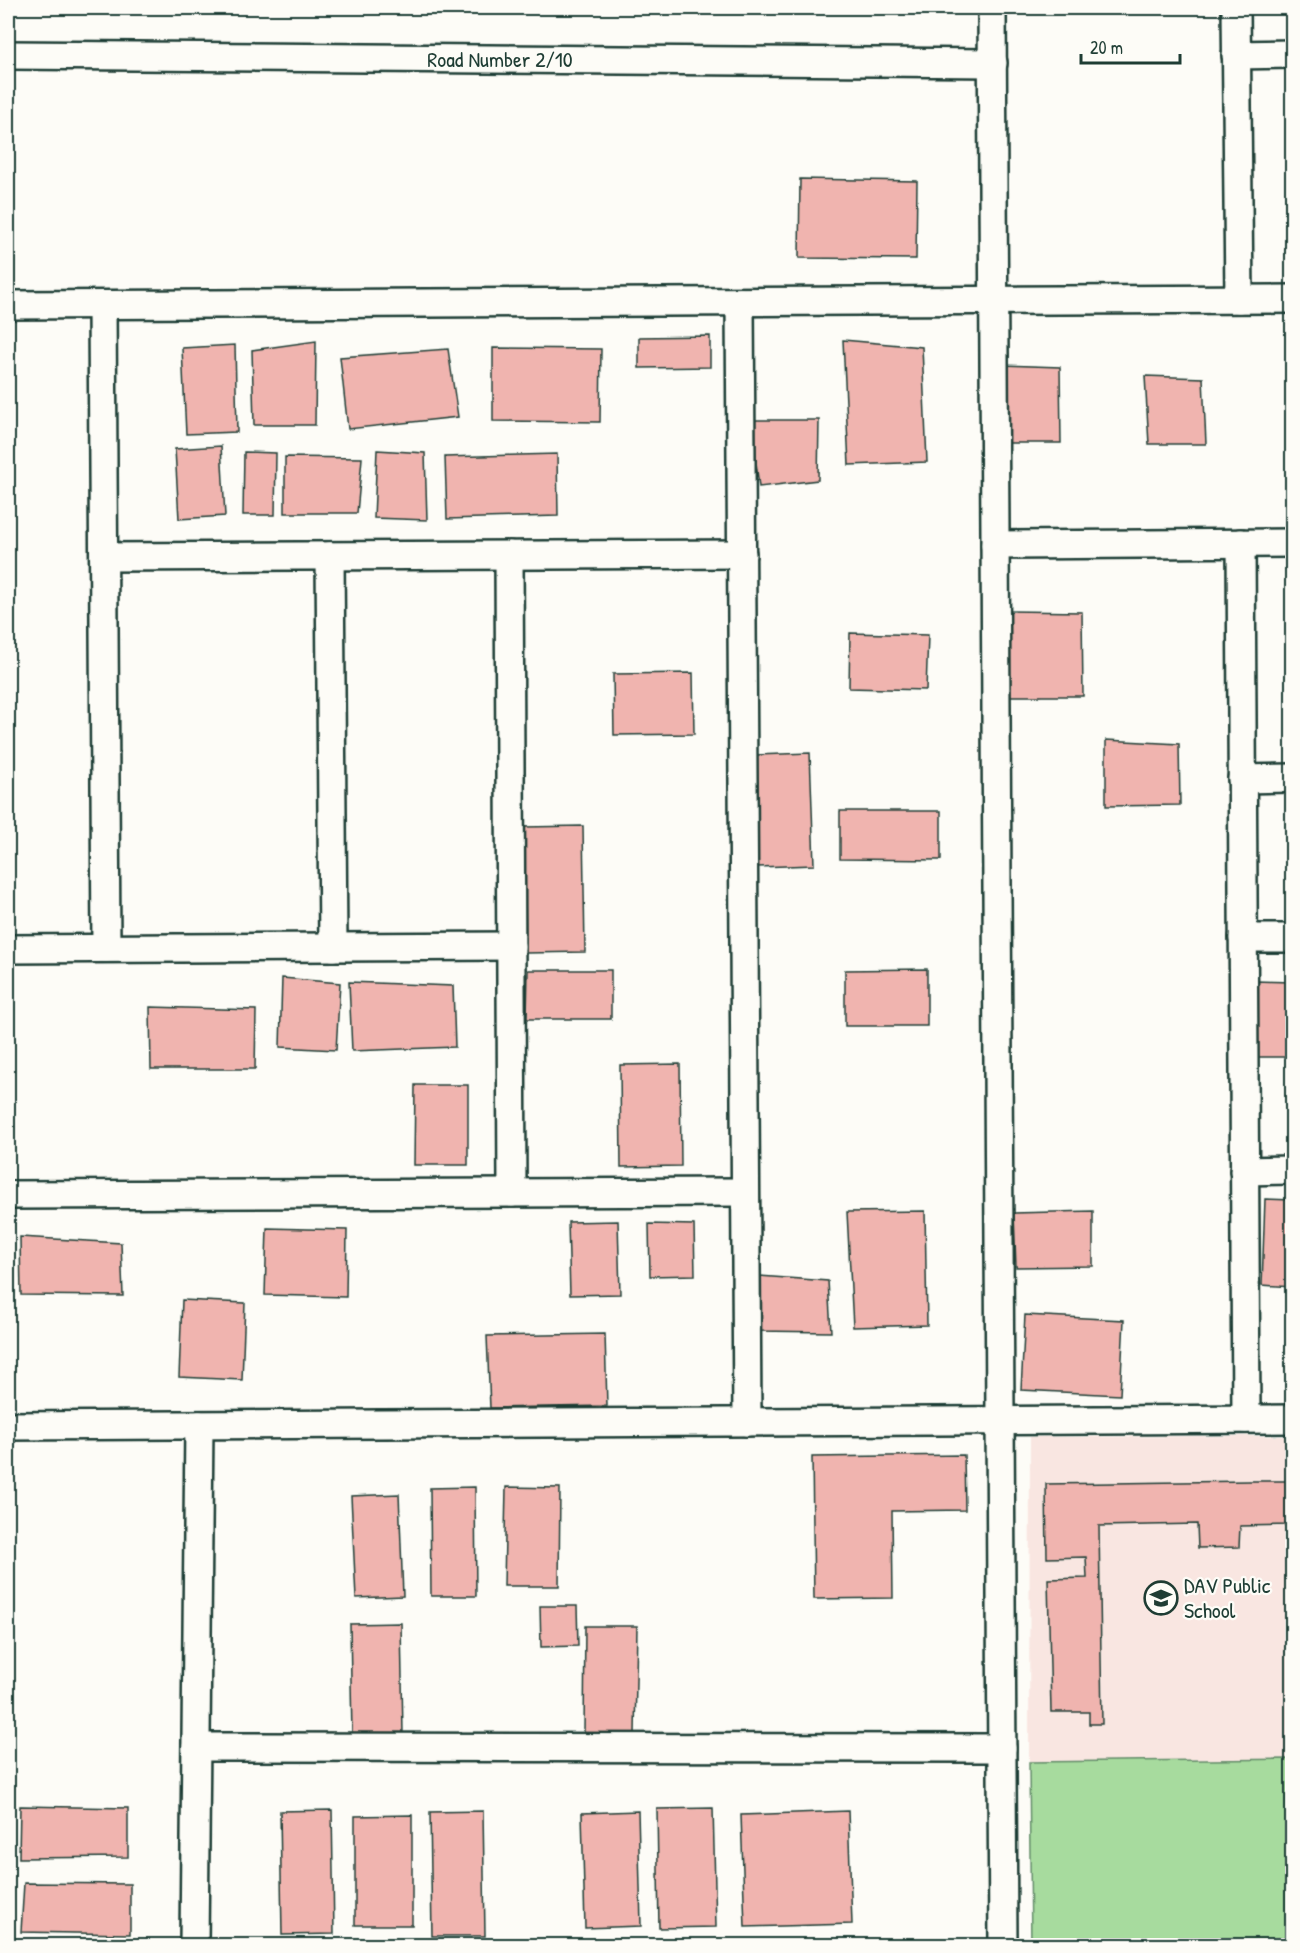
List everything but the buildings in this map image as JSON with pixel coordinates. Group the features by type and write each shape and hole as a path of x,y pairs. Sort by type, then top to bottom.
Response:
{"street":[{"path":"992,8 1003,1946"},
{"path":"1236,8 1239,299"},
{"path":"1236,55 1293,54"},
{"name":"Road Number 2/10","path":"8,55 993,63"},
{"path":"8,305 1293,299"},
{"path":"740,302 747,1422"},
{"path":"102,305 106,948"},
{"path":"1241,543 1246,1419"},
{"path":"995,545 1293,543"},
{"path":"104,557 742,554"},
{"path":"509,555 512,1193"},
{"path":"330,556 333,947"},
{"path":"1242,779 1293,778"},
{"path":"1244,938 1293,938"},
{"path":"8,949 511,946"},
{"path":"1244,1171 1293,1170"},
{"path":"8,1196 745,1192"},
{"path":"8,1426 1293,1419"},
{"path":"194,1946 199,1425"},
{"path":"196,1747 1002,1748"}],"shaded area":[{"name":"DAV Public School","path":"1292,1436 1292,1759 1029,1762 1030,1437"}],"green space":[{"path":"1292,1759 1292,1945 1031,1945 1029,1762"}],"place":[{"name":"DAV Public School","path":"1161,1598"}]}
